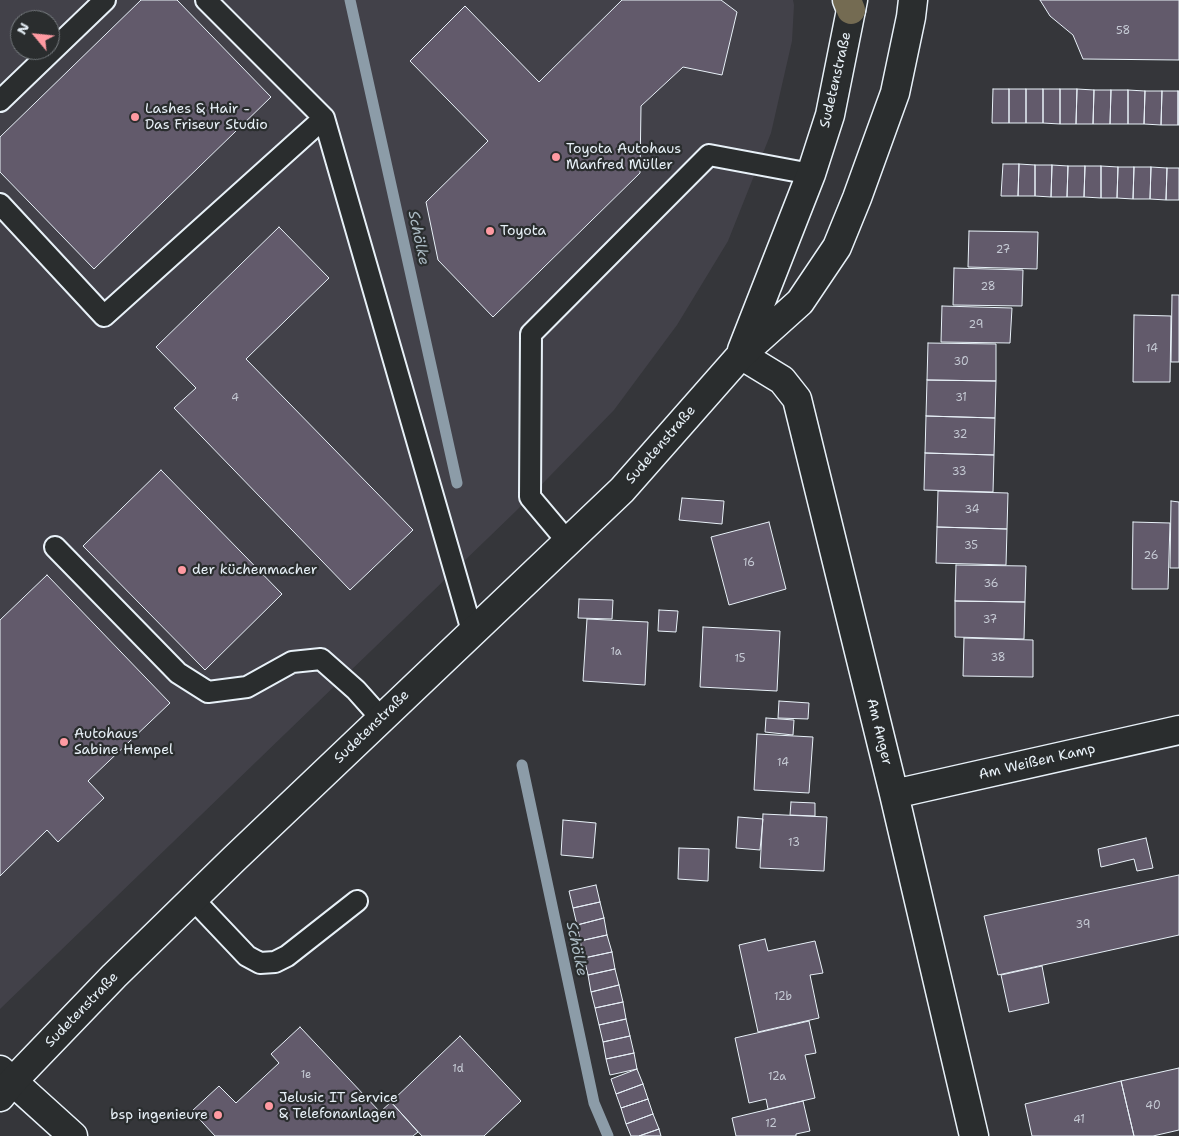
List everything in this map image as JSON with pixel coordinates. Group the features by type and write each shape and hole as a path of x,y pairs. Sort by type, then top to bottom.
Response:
{"street":[{"path":"905,0 907,40"},
{"name":"Sudetenstraße","path":"4,1083 472,631 622,490 741,355 800,302 837,247 895,93 907,40 913,0"},
{"path":"907,40 925,0"},
{"name":"Sudetenstraße","path":"741,355 811,174 830,115 850,3"},
{"name":"Am Anger","path":"741,355 782,380 797,399 894,794 974,1136"},
{"name":"Am Weißen Kamp","path":"894,794 1179,730"},
{"path":"4,1083 73,1136"}],"lane":[{"path":"0,101 105,0"},
{"path":"206,0 324,118 472,631"},
{"path":"0,204 104,316 324,118"},
{"path":"567,541 530,497 531,334 708,155 811,174"},
{"path":"55,547 178,673 208,692 248,687 292,662 321,659 356,690 382,718"},
{"path":"193,899 247,956 260,963 275,962 287,956 357,900"}],"shaded area":[{"path":"0,0 793,0 792,41 771,133 728,241 677,325 614,410 516,511 0,1009"}],"building":[{"name":"Lashes & Hair - Das Friseur Studio","path":"141,0 177,0 271,97 94,269 0,172 0,137"},
{"name":"Toyota Autohaus Manfred Müller","path":"622,0 721,0 737,12 722,75 683,67 641,106 640,173 493,317 438,260 426,202 488,141 410,61 465,6 539,82"},
{"path":"1040,0 1179,0 1179,60 1083,59 1073,35 1050,16"},
{"path":"993,89 1009,89 1009,123 992,123"},
{"path":"1009,89 1026,89 1026,123 1009,123"},
{"path":"1026,89 1043,89 1043,123 1026,123"},
{"path":"1043,89 1060,89 1060,124 1043,123"},
{"path":"1060,89 1077,89 1076,124 1060,124"},
{"path":"1077,89 1094,90 1093,124 1076,124"},
{"path":"1094,90 1111,90 1110,124 1093,124"},
{"path":"1111,90 1128,90 1128,124 1110,124"},
{"path":"1128,90 1145,91 1144,124 1128,124"},
{"path":"1145,91 1162,91 1161,125 1144,124"},
{"path":"1162,91 1178,91 1178,125 1161,125"},
{"path":"1179,91 1179,125 1178,125"},
{"path":"1003,164 1019,164 1018,196 1001,196"},
{"path":"1019,164 1035,165 1035,196 1018,196"},
{"path":"1035,165 1052,165 1051,197 1035,196"},
{"path":"1052,165 1068,166 1067,197 1051,197"},
{"path":"1068,166 1085,166 1084,197 1067,197"},
{"path":"1085,166 1101,166 1101,198 1084,197"},
{"path":"1101,166 1118,167 1117,198 1101,198"},
{"path":"1118,167 1134,167 1133,199 1117,198"},
{"path":"1134,167 1151,167 1150,199 1133,199"},
{"path":"1151,167 1167,168 1166,200 1150,199"},
{"path":"1167,168 1179,168 1179,200 1166,200"},
{"path":"279,227 329,278 246,359 413,530 350,590 174,408 196,388 156,347"},
{"path":"969,231 1038,232 1037,269 968,267"},
{"path":"954,268 1023,270 1022,306 953,305"},
{"path":"1172,295 1179,295 1179,362 1171,362"},
{"path":"942,306 1012,308 1010,343 941,342"},
{"path":"1134,315 1171,316 1170,382 1133,382"},
{"path":"928,343 996,344 996,381 927,380"},
{"path":"927,380 996,381 995,418 926,416"},
{"path":"926,416 995,418 994,455 925,453"},
{"path":"925,453 994,455 993,492 924,490"},
{"name":"der küchenmacher","path":"161,470 282,594 205,670 83,546"},
{"path":"938,491 1008,493 1007,529 937,527"},
{"path":"682,498 724,501 722,524 679,520"},
{"path":"1171,501 1179,502 1179,568 1170,568"},
{"path":"769,522 786,589 729,605 711,537"},
{"path":"1133,522 1170,523 1168,589 1132,589"},
{"path":"937,527 1007,529 1006,565 936,563"},
{"path":"956,565 1026,566 1025,602 955,601"},
{"name":"Autohaus Sabine Hempel","path":"47,575 170,703 88,781 104,798 58,842 47,830 0,876 0,620"},
{"path":"579,599 613,600 612,619 578,618"},
{"path":"955,601 1025,602 1024,639 955,637"},
{"path":"659,610 678,611 676,632 658,631"},
{"path":"587,619 648,622 645,685 583,681"},
{"path":"703,627 780,631 777,691 700,687"},
{"path":"964,638 1033,640 1033,677 963,676"},
{"path":"779,701 809,703 808,719 778,718"},
{"path":"766,718 794,720 793,735 765,732"},
{"path":"757,734 813,737 809,793 754,790"},
{"path":"791,802 815,803 815,816 790,815"},
{"path":"763,814 827,817 824,871 760,868"},
{"path":"738,817 763,819 760,850 736,848"},
{"path":"563,820 596,823 593,858 561,855"},
{"path":"1146,838 1153,868 1137,871 1134,859 1101,867 1098,849"},
{"path":"679,848 709,849 708,881 678,879"},
{"path":"1179,875 1179,935 998,975 984,916"},
{"path":"596,885 600,902 573,908 569,891"},
{"path":"600,902 604,918 577,925 573,908"},
{"path":"604,918 607,935 580,941 577,925"},
{"path":"607,935 612,952 584,958 580,941"},
{"path":"765,939 768,951 815,941 823,973 810,975 819,1018 758,1032 739,945"},
{"path":"612,952 615,969 588,975 584,958"},
{"path":"1042,966 1049,1003 1009,1012 1001,975"},
{"path":"615,969 619,985 591,992 588,975"},
{"path":"619,985 623,1002 595,1008 591,992"},
{"path":"623,1002 626,1019 599,1025 595,1008"},
{"path":"626,1019 630,1036 603,1042 599,1025"},
{"path":"809,1021 816,1053 805,1055 815,1098 768,1109 766,1099 749,1103 735,1038"},
{"path":"300,1027 380,1112 391,1102 418,1132 413,1136 215,1136 192,1111 219,1086 236,1103 279,1063 271,1054"},
{"path":"460,1036 521,1101 484,1136 422,1136 391,1102"},
{"path":"630,1036 634,1053 606,1059 603,1042"},
{"path":"634,1053 637,1069 610,1075 606,1059"},
{"path":"1179,1068 1179,1130 1153,1136 1134,1136 1121,1081"},
{"path":"637,1069 643,1084 616,1094 611,1079"},
{"path":"1121,1081 1134,1136 1032,1136 1025,1104"},
{"path":"643,1084 648,1099 621,1108 616,1094"},
{"path":"648,1099 653,1114 626,1124 621,1108"},
{"path":"803,1101 810,1131 796,1134 796,1136 736,1136 732,1118"},
{"path":"653,1114 659,1129 639,1136 631,1136 626,1124"},
{"path":"659,1129 661,1136 639,1136"}],"waterway":[{"name":"Schölke","path":"350,0 457,483"},
{"name":"Schölke","path":"522,765 594,1103 608,1136"}],"place":[{"name":"Lashes & Hair - Das Friseur Studio","path":"135,117"},
{"name":"Toyota Autohaus Manfred Müller","path":"556,157"},
{"name":"Toyota","path":"490,231"},
{"name":"der küchenmacher","path":"182,570"},
{"name":"Autohaus Sabine Hempel","path":"64,742"},
{"name":"Jelusic IT Service & Telefonanlagen","path":"269,1106"},
{"name":"bsp ingenieure","path":"218,1115"}]}
